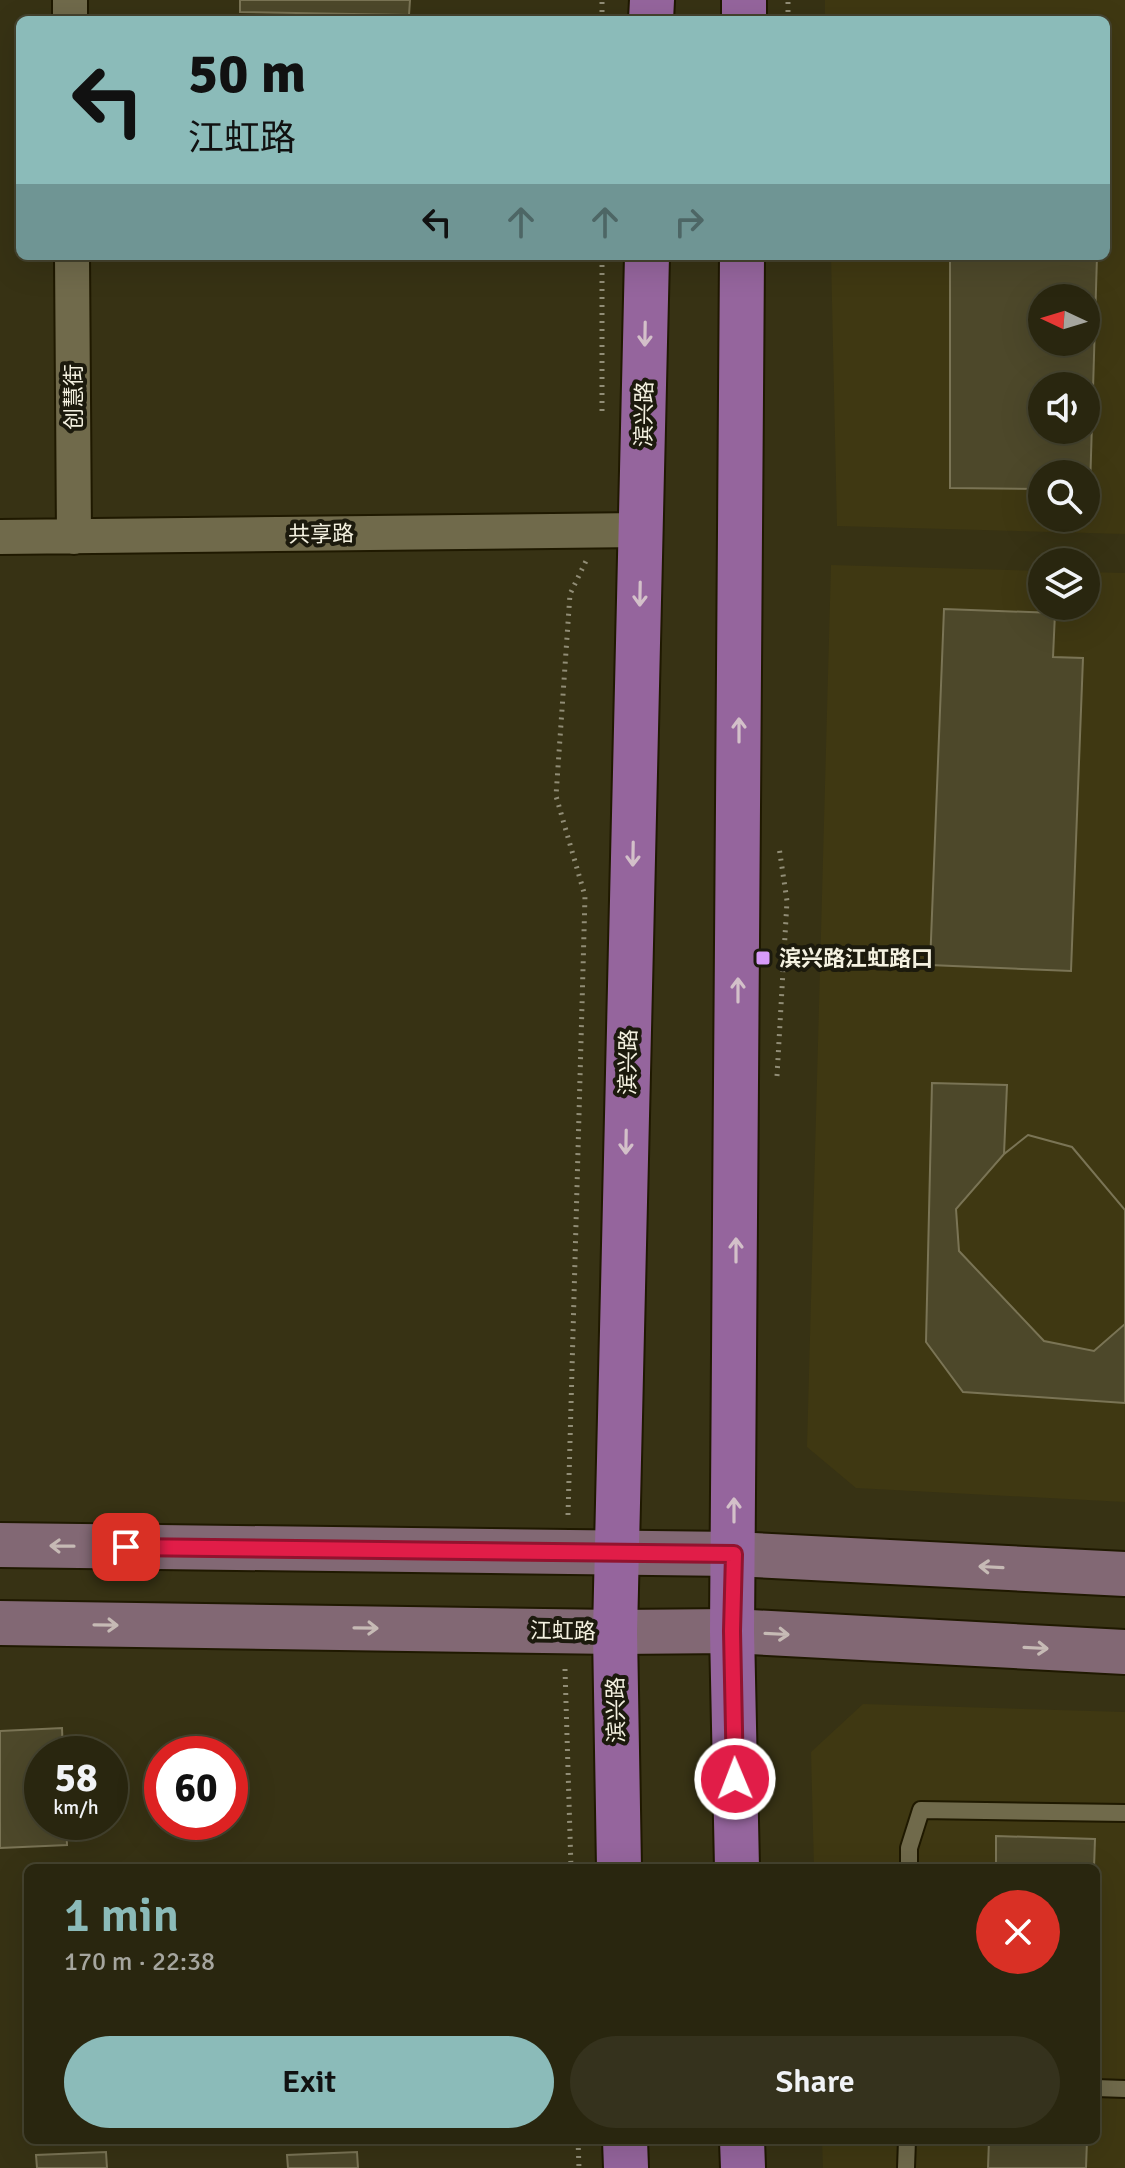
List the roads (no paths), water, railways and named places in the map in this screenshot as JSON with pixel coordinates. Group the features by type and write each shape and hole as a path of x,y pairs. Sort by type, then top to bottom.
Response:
{"main road":[{"name":"滨兴路","path":"619,1864 615,1632 621,530 647,260"},
{"path":"737,1864 732,1631 742,260"},
{"path":"0,1545 734,1554 1125,1574"},
{"name":"江虹路","path":"0,1623 732,1631 1125,1652"},
{"path":"625,2144 626,2168"},
{"path":"742,2144 743,2168"}],"street":[{"name":"创慧街","path":"72,260 74,537"},
{"name":"共享路","path":"0,537 621,530"}],"lane":[{"path":"909,1864 909,1848 921,1810 1125,1813"},
{"path":"1100,2088 1125,2089"},
{"path":"906,2168 907,2144"}],"place":[{"name":"滨兴路江虹路口","path":"763,958"}]}
